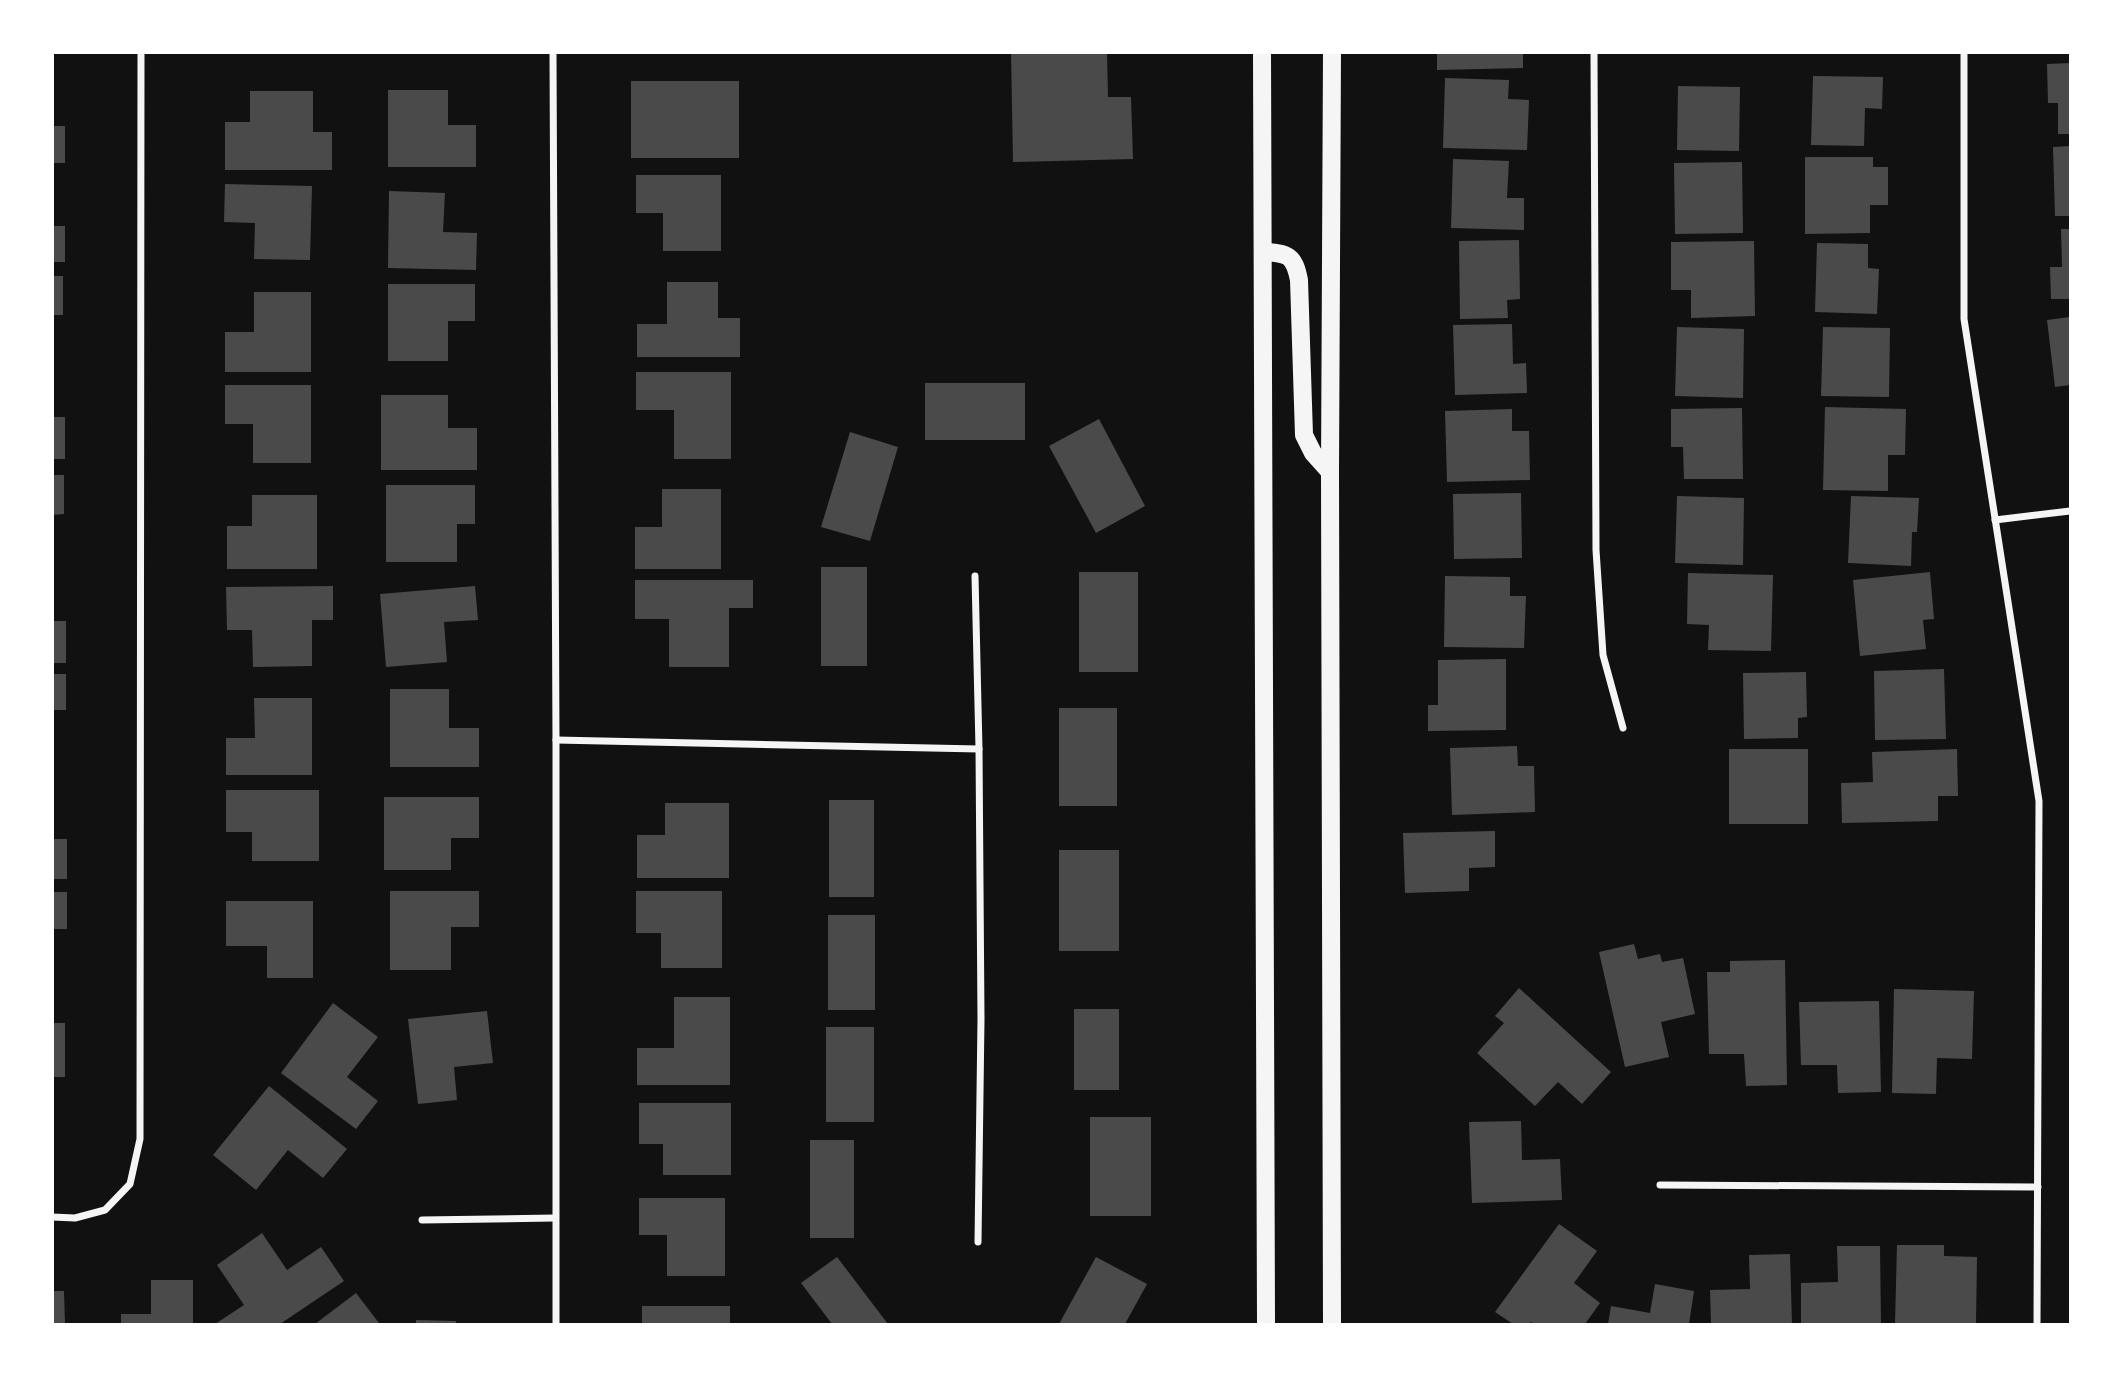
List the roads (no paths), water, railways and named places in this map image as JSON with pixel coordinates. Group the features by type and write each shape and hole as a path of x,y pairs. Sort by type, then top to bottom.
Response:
{"main road":[{"path":"1262,52 1266,1325"},
{"path":"1332,52 1332,1325"},
{"path":"1262,252 1288,255 1296,264 1299,280 1304,435 1313,453 1330,472"}],"street":[{"path":"52,1217 75,1218 105,1210 130,1184 140,1139 141,52"},
{"path":"553,52 556,1325"},
{"path":"1594,52 1596,550 1603,654 1623,729"},
{"path":"1964,52 1964,318 2039,801 2037,1325"},
{"path":"1995,520 2070,511"},
{"path":"975,576 981,1019 978,1242"},
{"path":"556,740 979,749"},
{"path":"1660,1185 2038,1187"},
{"path":"422,1220 555,1218"}]}
